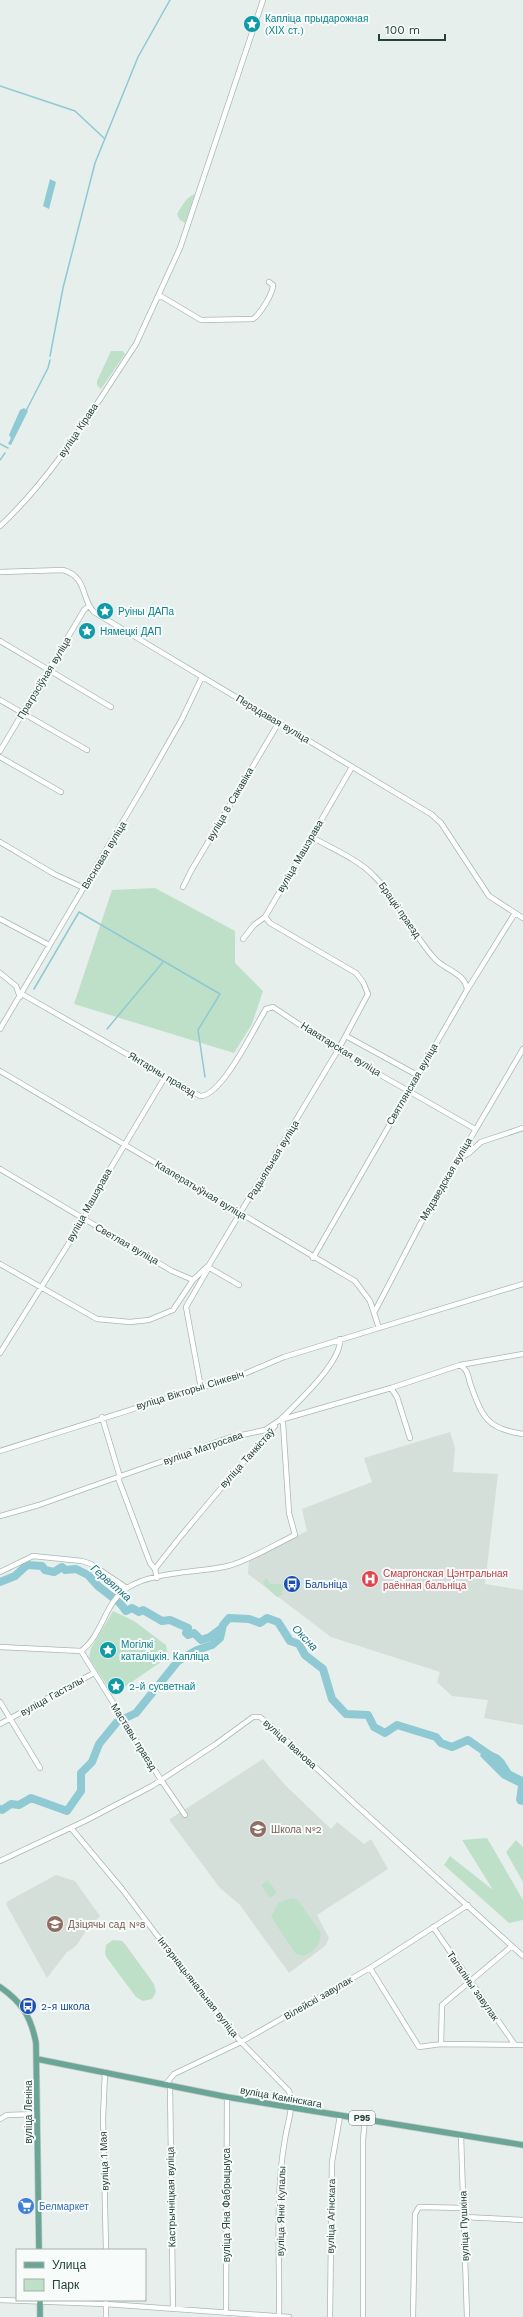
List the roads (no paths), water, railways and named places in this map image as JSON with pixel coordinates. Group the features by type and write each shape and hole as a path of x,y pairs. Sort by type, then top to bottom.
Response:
{"main road":[{"name":"вуліца Леніна","path":"0,1987 16,1999 28,2014 34,2030 37,2059 39,2249"},
{"name":"вуліца Камінскага","path":"37,2059 227,2097 523,2146"},
{"path":"40,2301 40,2317"}],"street":[{"name":"вуліца Кірава","path":"0,526 24,503 47,476 136,344 146,326 180,248 263,0"},
{"path":"159,296 201,320 253,319 272,291 273,285 269,282"},
{"path":"0,572 66,571 74,576 84,588 89,606"},
{"name":"Прагрэсіўная вуліца","path":"0,751 84,610 89,606"},
{"name":"Перадавая вуліца","path":"89,606 94,612 279,722 436,818 486,892 494,900 523,918"},
{"path":"0,641 111,707"},
{"name":"Вясновая вуліца","path":"0,1029 146,784 182,718 202,677"},
{"path":"0,700 87,750"},
{"name":"вуліца 8 Сакавіка","path":"183,887 279,722"},
{"path":"0,757 60,792"},
{"name":"вуліца Машэрава","path":"244,940 254,925 265,917 352,767"},
{"name":"Брацкі праезд","path":"312,837 374,876 393,898 436,960 461,977"},
{"path":"0,842 54,874 84,888"},
{"name":"Святлянская вуліца","path":"313,1258 417,1075 476,974 514,913"},
{"name":"Радыяльная вуліца","path":"171,1312 176,1308 192,1282 208,1267 242,1214 338,1050 367,997 368,991 364,982 356,974 276,927 265,917"},
{"path":"0,919 49,945"},
{"path":"0,973 16,986 21,996"},
{"path":"461,977 472,977 476,974"},
{"path":"461,977 466,983 467,990"},
{"name":"Янтарны праезд","path":"21,996 200,1096 207,1095 229,1070 265,1011 270,1007"},
{"name":"Наватарская вуліца","path":"270,1007 277,1009 338,1050 475,1129"},
{"path":"346,1036 417,1075"},
{"name":"Мядзведская вуліца","path":"375,1311 423,1219 523,1050"},
{"name":"Кааператыўная вуліца","path":"0,1071 360,1285 375,1311 379,1328"},
{"name":"вуліца Машэрава","path":"0,1353 84,1219 124,1144 166,1077"},
{"path":"458,1159 469,1153 480,1142 523,1128"},
{"name":"Светлая вуліца","path":"0,1169 192,1282"},
{"path":"0,1264 90,1316 104,1320 130,1322 149,1320 186,1307"},
{"path":"201,1388 186,1307 208,1267 239,1285"},
{"path":"192,1282 194,1292"},
{"name":"вуліца Вікторыі Сінкевіч","path":"0,1451 102,1417 244,1374 284,1357 340,1339 523,1284"},
{"name":"вуліца Танкістаў","path":"155,1569 220,1487 334,1359 338,1352 340,1339"},
{"name":"вуліца Матросава","path":"0,1516 39,1505 228,1438 265,1430 280,1420 391,1388 460,1364 523,1354"},
{"path":"460,1364 466,1371 477,1402 489,1422 494,1427 504,1431 523,1434"},
{"path":"391,1388 397,1397 410,1438"},
{"path":"102,1417 119,1477 150,1563 155,1569 157,1578"},
{"path":"0,1647 81,1651 90,1644 109,1608 117,1597 127,1588 157,1578 230,1566 295,1535 289,1513 283,1422 280,1420"},
{"path":"0,1572 33,1556 82,1561 92,1564 127,1588"},
{"name":"Маставы праезд","path":"81,1651 184,1815"},
{"name":"вуліца Гастэлы","path":"0,1724 94,1673"},
{"name":"вуліца Гастэлы","path":"0,1702 40,1768"},
{"name":"вуліца Іванова","path":"0,1861 135,1796 216,1744 253,1717 260,1718 270,1725 523,1956"},
{"name":"Інтэрнацыянальная вуліца","path":"71,1828 122,1889 200,1992 241,2042 289,2091 292,2096 291,2107"},
{"name":"Вілейскі завулак","path":"168,2084 174,2074 241,2042 370,1968 468,1905"},
{"name":"Тапаліны завулак","path":"433,1927 515,2045"},
{"path":"441,2044 442,2005 512,1946"},
{"path":"370,1968 417,2045 422,2047 441,2044 523,2045"},
{"name":"вуліца 1 Мая","path":"104,2072 102,2118 106,2249"},
{"name":"Кастрычніцкая вуліца","path":"168,2084 173,2309"},
{"name":"вуліца Яна Фабрыцыуса","path":"226,2312 227,2097"},
{"name":"вуліца Янкі Купалы","path":"279,2316 280,2179 284,2141 291,2107"},
{"path":"0,2119 7,2115 37,2114"},
{"name":"вуліца Агінскага","path":"330,2317 332,2162 340,2116"},
{"path":"363,2317 363,2140 366,2119"},
{"name":"вуліца Пушкіна","path":"461,2136 460,2153 464,2208 467,2317"},
{"path":"413,2317 415,2214 419,2207 464,2208"},
{"path":"464,2217 523,2220"},
{"path":"0,2300 16,2300"},
{"path":"40,2301 106,2302 173,2309 289,2317"},
{"path":"106,2302 106,2317"}],"water":[{"path":"50,179 56,182 49,209 43,206"},
{"path":"24,408 28,411 11,445 8,444 11,438 9,435 20,410"},
{"path":"483,1748 499,1755 511,1771 523,1777 523,1805 518,1804 516,1800 518,1786 502,1778 480,1756"}],"waterway":[{"path":"50,356 63,288 95,163 138,57 170,0"},
{"path":"0,86 75,111 105,139"},
{"path":"26,411 48,368 50,360"},
{"path":"0,444 8,448"},
{"path":"0,460 5,453"},
{"path":"34,989 79,912 220,994 198,1030 205,1077"},
{"path":"107,1029 163,962"},
{"name":"Гервятка","path":"0,1582 15,1576 27,1565 42,1566 45,1570 54,1572 62,1567 65,1570 76,1569 88,1575 98,1586 120,1603 126,1611 132,1608 139,1612 143,1610 162,1621 170,1620 188,1628 186,1633 188,1635 194,1633 201,1640 210,1637 222,1628"},
{"name":"Оксна","path":"0,1809 2,1810 11,1804 19,1805 31,1798 67,1811 81,1791 81,1773 92,1762 99,1744 117,1722 136,1713 178,1661 197,1650 212,1645 220,1638 223,1625 229,1618 249,1619 260,1623 267,1618 278,1622 290,1641 299,1644 305,1655 323,1669 332,1699 346,1714 368,1715 374,1727 385,1733 397,1725 436,1737 441,1743 452,1747 468,1740 491,1756"}],"place":[{"name":"Капліца прыдарожная (ХІХ ст.)","path":"252,24"},
{"name":"Руіны ДАПа","path":"105,611"},
{"name":"Нямецкі ДАП","path":"87,631"},
{"name":"Смаргонская Цэнтральная раённая бальніца","path":"370,1579"},
{"name":"Бальніца","path":"292,1584"},
{"name":"Могілкі каталіцкія. Капліца","path":"108,1650"},
{"name":"2-й сусветнай","path":"116,1686"},
{"name":"Школа №2","path":"258,1829"},
{"name":"Дзіцячы сад №8","path":"55,1924"},
{"name":"2-я школа","path":"28,2006"},
{"name":"Белмаркет","path":"26,2206"}]}
